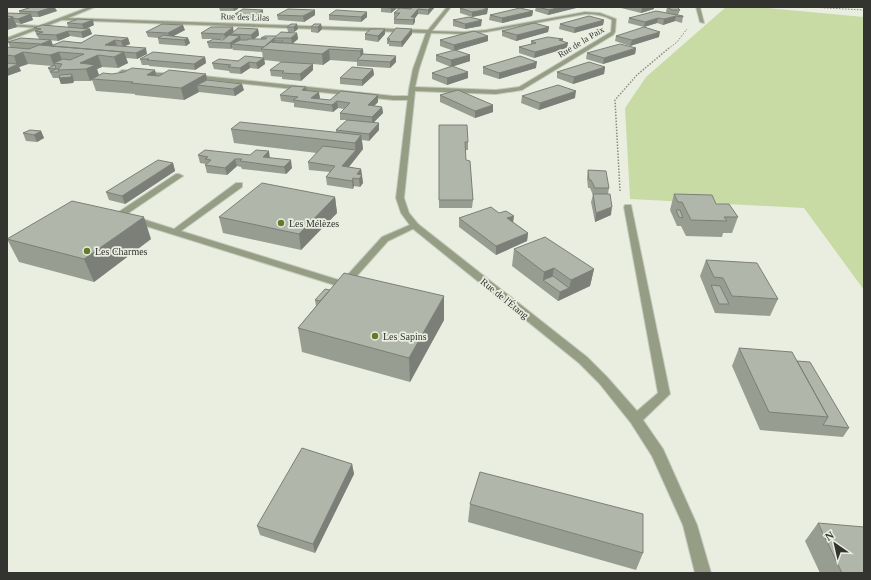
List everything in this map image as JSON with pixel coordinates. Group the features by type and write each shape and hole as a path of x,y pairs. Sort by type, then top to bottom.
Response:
{"street":[{"path":"7,40 93,7"},
{"name":"Rue de l'Étang","path":"449,7 429,32 416,69 400,198 402,208 407,217 415,226 583,360 603,380 636,419 658,453 690,525 703,573"},
{"path":"698,7 702,22"},
{"name":"Rue de la Paix","path":"412,93 496,92 520,89 611,34 613,32 614,20 597,14 585,12 473,33 429,32"},
{"name":"Rue des Lilas","path":"61,19 429,32"},
{"path":"7,25 41,27"},
{"path":"122,72 215,79 392,98 412,93"},
{"path":"179,176 120,215 344,285 385,239 415,226"},
{"path":"175,232 239,185"},
{"path":"628,208 664,394 636,419"}],"path":[{"path":"809,7 864,10"},
{"path":"628,208 620,200 616,100 637,75 677,42 686,32 690,21 702,22"}],"green space":[{"path":"726,7 756,7 864,17 864,290 804,208 630,199 625,108 646,77"}],"building":[{"path":"32,7 53,7 37,12 19,11"},
{"path":"413,7 431,7 428,10 418,9 411,17 415,17 413,20 394,19 400,13 394,13 400,8 411,9"},
{"path":"482,7 488,9 472,12 460,8"},
{"path":"538,7 561,7 549,10"},
{"path":"667,7 677,7 680,10 672,10"},
{"path":"520,8 533,11 502,18 490,15"},
{"path":"243,9 263,10 255,15 235,14"},
{"path":"288,9 315,10 303,16 277,15"},
{"path":"336,10 367,12 361,17 329,15"},
{"path":"656,11 683,17 676,16 664,19 658,18 645,22 629,18"},
{"path":"7,13 31,14 18,19 7,16"},
{"path":"589,16 604,20 575,28 560,24"},
{"path":"469,17 482,20 465,24 453,20"},
{"path":"78,19 93,20 82,24 67,23"},
{"path":"534,23 549,27 517,35 502,31"},
{"path":"162,24 183,25 168,33 146,32"},
{"path":"291,24 297,24 294,27 287,27"},
{"path":"314,24 321,24 318,27 311,27"},
{"path":"42,25 90,29 81,32 68,31 56,35 37,34 43,32 35,31 41,29 34,28"},
{"path":"211,27 233,27 224,34 201,33"},
{"path":"644,27 660,32 632,40 616,36"},
{"path":"238,28 258,29 251,35 231,34"},
{"path":"396,28 412,29 401,42 388,41 390,39 387,39"},
{"path":"371,29 385,29 378,36 365,34"},
{"path":"474,31 488,36 454,45 440,40"},
{"path":"281,32 297,33 291,38 274,38 264,47 232,44 240,40 265,39 267,38 261,38 265,36 276,36 275,37"},
{"path":"95,35 128,38 121,41 115,40 105,45 146,48 136,53 51,46 63,41 81,43"},
{"path":"163,35 188,38 184,40 158,38"},
{"path":"229,35 240,36 230,43 207,42 214,39 223,40"},
{"path":"548,37 563,39 559,40 568,43 535,52 519,47 536,43 531,41"},
{"path":"21,38 51,40 41,44 8,42"},
{"path":"283,41 281,43 272,42"},
{"path":"271,42 363,49 360,51 329,49 322,54 261,49"},
{"path":"620,44 636,48 604,58 587,53"},
{"path":"39,45 124,52 114,57 98,55 80,63 95,65 86,69 58,70 62,64 54,63 63,59 70,60 84,54 59,52 50,55 23,52 14,56 7,55 7,47 29,49"},
{"path":"455,50 470,55 451,60 436,55"},
{"path":"153,52 205,57 194,64 140,59"},
{"path":"363,54 396,56 390,62 357,60"},
{"path":"245,56 264,58 256,63 249,62 240,68 228,67 231,65 212,63 219,59 238,61"},
{"path":"520,56 537,62 499,73 483,67"},
{"path":"281,62 313,64 300,74 282,73 284,71 270,70"},
{"path":"589,62 605,67 574,77 557,72"},
{"path":"7,63 18,64 7,69"},
{"path":"55,65 56,69 48,68"},
{"path":"452,66 468,72 447,78 432,73"},
{"path":"352,67 373,69 362,80 340,78"},
{"path":"132,68 155,70 147,75 159,76 169,70 206,74 181,88 92,79 103,73 112,74 124,72"},
{"path":"59,69 59,72 50,72"},
{"path":"72,74 71,77 59,78 60,75"},
{"path":"207,80 242,84 233,89 197,85"},
{"path":"558,85 576,91 540,103 522,96"},
{"path":"292,86 306,87 302,90 319,92 311,98 330,100 341,91 378,95 368,105 382,107 372,117 340,113 350,103 337,101 332,105 293,100 298,97 280,95"},
{"path":"458,90 493,105 475,111 440,95"},
{"path":"347,120 379,123 369,134 336,130"},
{"path":"240,122 361,135 355,143 231,129"},
{"path":"439,125 467,125 468,142 465,142 466,160 470,161 473,200 439,200"},
{"path":"30,130 41,131 34,135 23,133"},
{"path":"323,146 356,150 342,166 361,169 357,174 362,175 359,179 353,178 352,181 326,177 335,166 308,162"},
{"path":"205,150 250,155 256,150 269,151 263,157 291,160 284,167 235,159 225,168 205,165 211,160 205,159 208,157 198,155"},
{"path":"158,160 173,163 122,196 106,192"},
{"path":"588,170 606,171 609,188 595,188 591,180 589,180"},
{"path":"262,183 335,197 299,234 219,217"},
{"path":"593,194 610,194 612,207 596,213"},
{"path":"674,194 712,195 716,204 729,204 738,217 724,217 727,221 691,220 682,202 678,202"},
{"path":"72,201 144,217 84,259 7,239"},
{"path":"491,207 499,213 506,211 514,216 507,218 528,233 496,246 459,218"},
{"path":"676,210 680,210 683,218 679,217"},
{"path":"545,237 594,269 571,280 554,268 544,272 514,249"},
{"path":"706,260 757,263 778,299 732,296 723,278 714,277"},
{"path":"344,273 444,296 409,358 298,328"},
{"path":"553,276 569,288 560,292 543,280"},
{"path":"711,285 720,286 729,304 719,304"},
{"path":"325,289 330,290 320,301 315,300"},
{"path":"739,348 792,352 828,417 769,412"},
{"path":"797,361 810,362 849,428 823,425 828,417"},
{"path":"302,448 352,464 313,544 257,526"},
{"path":"480,472 643,514 643,553 470,504"},
{"path":"818,523 864,527 864,573 842,573"}],"place":[{"name":"Les Mélèzes","path":"281,223"},
{"name":"Les Charmes","path":"87,251"},
{"name":"Les Sapins","path":"375,336"}]}
